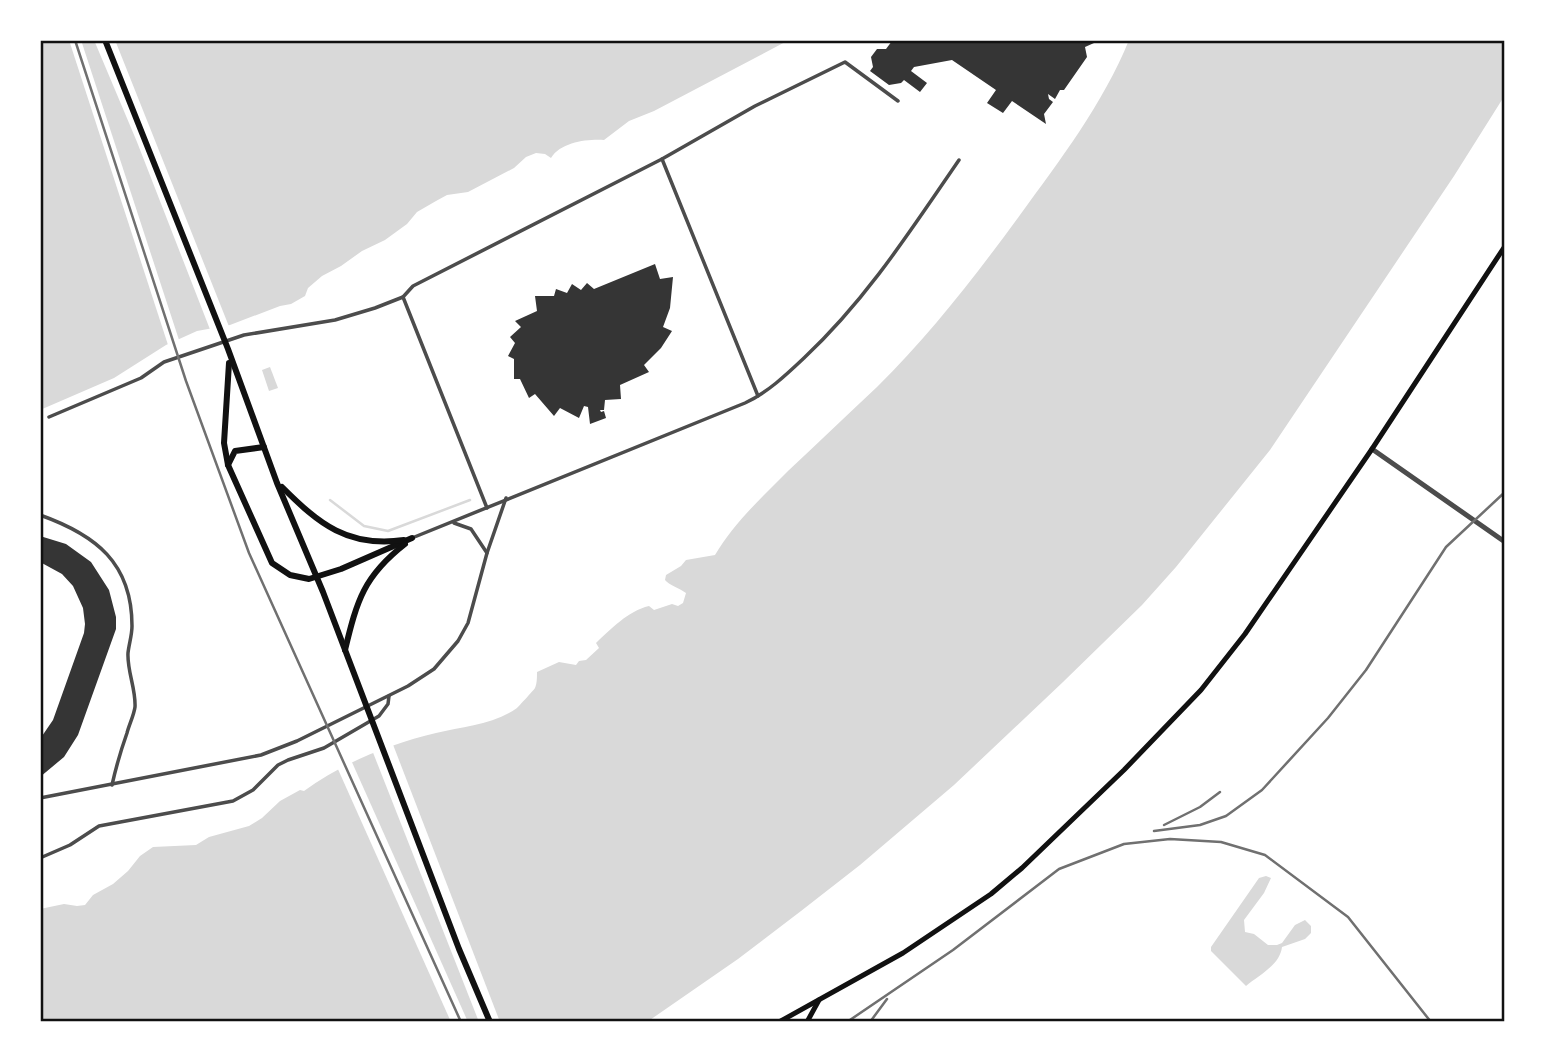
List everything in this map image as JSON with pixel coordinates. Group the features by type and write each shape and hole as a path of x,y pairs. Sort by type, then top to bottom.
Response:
{"main road":[{"path":"105,40 362,692 459,950 490,1022"},
{"path":"779,1022 903,953 991,894 1022,868 1124,770 1201,690 1245,634 1372,449 1505,246"},
{"path":"230,359 224,443 228,465 272,563 290,575 309,579 412,538"},
{"path":"228,465 235,451 264,447"},
{"path":"278,483 302,507 333,530 350,537 372,541 412,538"},
{"path":"345,650 360,598 368,582 385,560 412,538"},
{"path":"807,1022 820,999"}],"street":[{"path":"49,417 141,378 164,362 244,335 335,320 376,309 403,296 413,286 662,159 755,106 845,61 898,101"},
{"path":"662,159 758,396"},
{"path":"412,538 745,404 758,396 803,359 858,302 959,160"},
{"path":"403,296 487,508"},
{"path":"1372,449 1505,542"},
{"path":"40,798 261,755 297,741 389,696 434,669 458,641 468,623 487,553 506,498"},
{"path":"40,515 65,524 105,551 121,569 127,587 132,629 128,654 135,708 111,786"},
{"path":"452,523 471,529 487,553"},
{"path":"40,859 70,845 99,826 233,801 253,790 278,765 324,748 379,716 388,704 389,696"}],"shaded area":[{"path":"40,40 789,40 654,111 629,121 604,140 568,145 551,158 536,153 468,192 447,195 417,212 407,224 385,240 322,276 308,288 305,296 291,304 230,325 197,331 166,345 114,378 40,410"},
{"path":"1129,40 1505,40 1505,95 1454,176 1270,450 1142,605 954,785 801,911 738,959 647,1022 40,1022 40,909 64,904 85,905 93,895 113,884 140,856 153,847 196,845 209,837 249,826 280,801 300,790 304,791 367,756 419,738 488,722 508,714 535,688 537,672 559,662 576,665 579,661 586,660 599,648 596,643 627,616 641,608 649,606 654,610 683,603 686,593 667,582 666,575 686,560 715,555 758,501 877,387 934,326 987,260 1065,152 1107,87"},
{"path":"270,367 278,388 269,391 262,370"},
{"path":"1259,878 1271,878 1264,893 1244,920 1245,932 1254,934 1268,945 1277,945 1282,943 1295,925 1305,920 1311,926 1311,933 1305,939 1282,947 1273,964 1246,986 1211,951 1211,947"}],"pier":[{"path":"69,40 81,40 180,343 169,348"},
{"path":"94,40 115,40 230,329 211,332"},
{"path":"392,742 500,1022 479,1022 372,750"},
{"path":"351,760 468,1022 451,1022 337,767"}],"building":[{"path":"1094,40 1094,43 1085,47 1087,57 1064,90 1060,90 1055,99 1048,94 1053,102 1044,114 1046,124 1012,101 1003,113 987,103 996,90 952,60 914,67 911,71 927,83 920,92 904,80 889,85 870,71 873,67 871,57 877,49 886,49 892,41"},
{"path":"655,264 660,279 673,277 670,308 663,327 672,331 661,348 644,365 649,372 620,385 621,399 605,400 604,410 600,410 604,411 606,418 590,424 588,407 584,406 579,418 560,408 554,416 535,394 529,398 520,379 514,379 514,359 508,356 515,343 510,337 521,327 515,321 537,311 535,296 554,296 556,289 567,293 572,284 581,290 587,283 594,289"},
{"path":"40,536 66,544 91,562 109,590 116,617 116,629 78,735 64,757 40,777 40,739 53,720 85,624 83,608 73,586 62,574 40,562"}],"waterway":[{"path":"330,500 364,526 388,531 470,500"}],"railway":[{"path":"75,40 186,381 249,553 461,1022"},
{"path":"1154,831 1200,825 1226,816 1262,790 1328,718 1366,670 1446,547 1505,492"},
{"path":"1164,825 1200,807 1220,792"},
{"path":"847,1022 953,950 1059,869 1124,844 1170,839 1221,842 1265,855 1348,917 1431,1022"},
{"path":"870,1022 887,999"}]}
